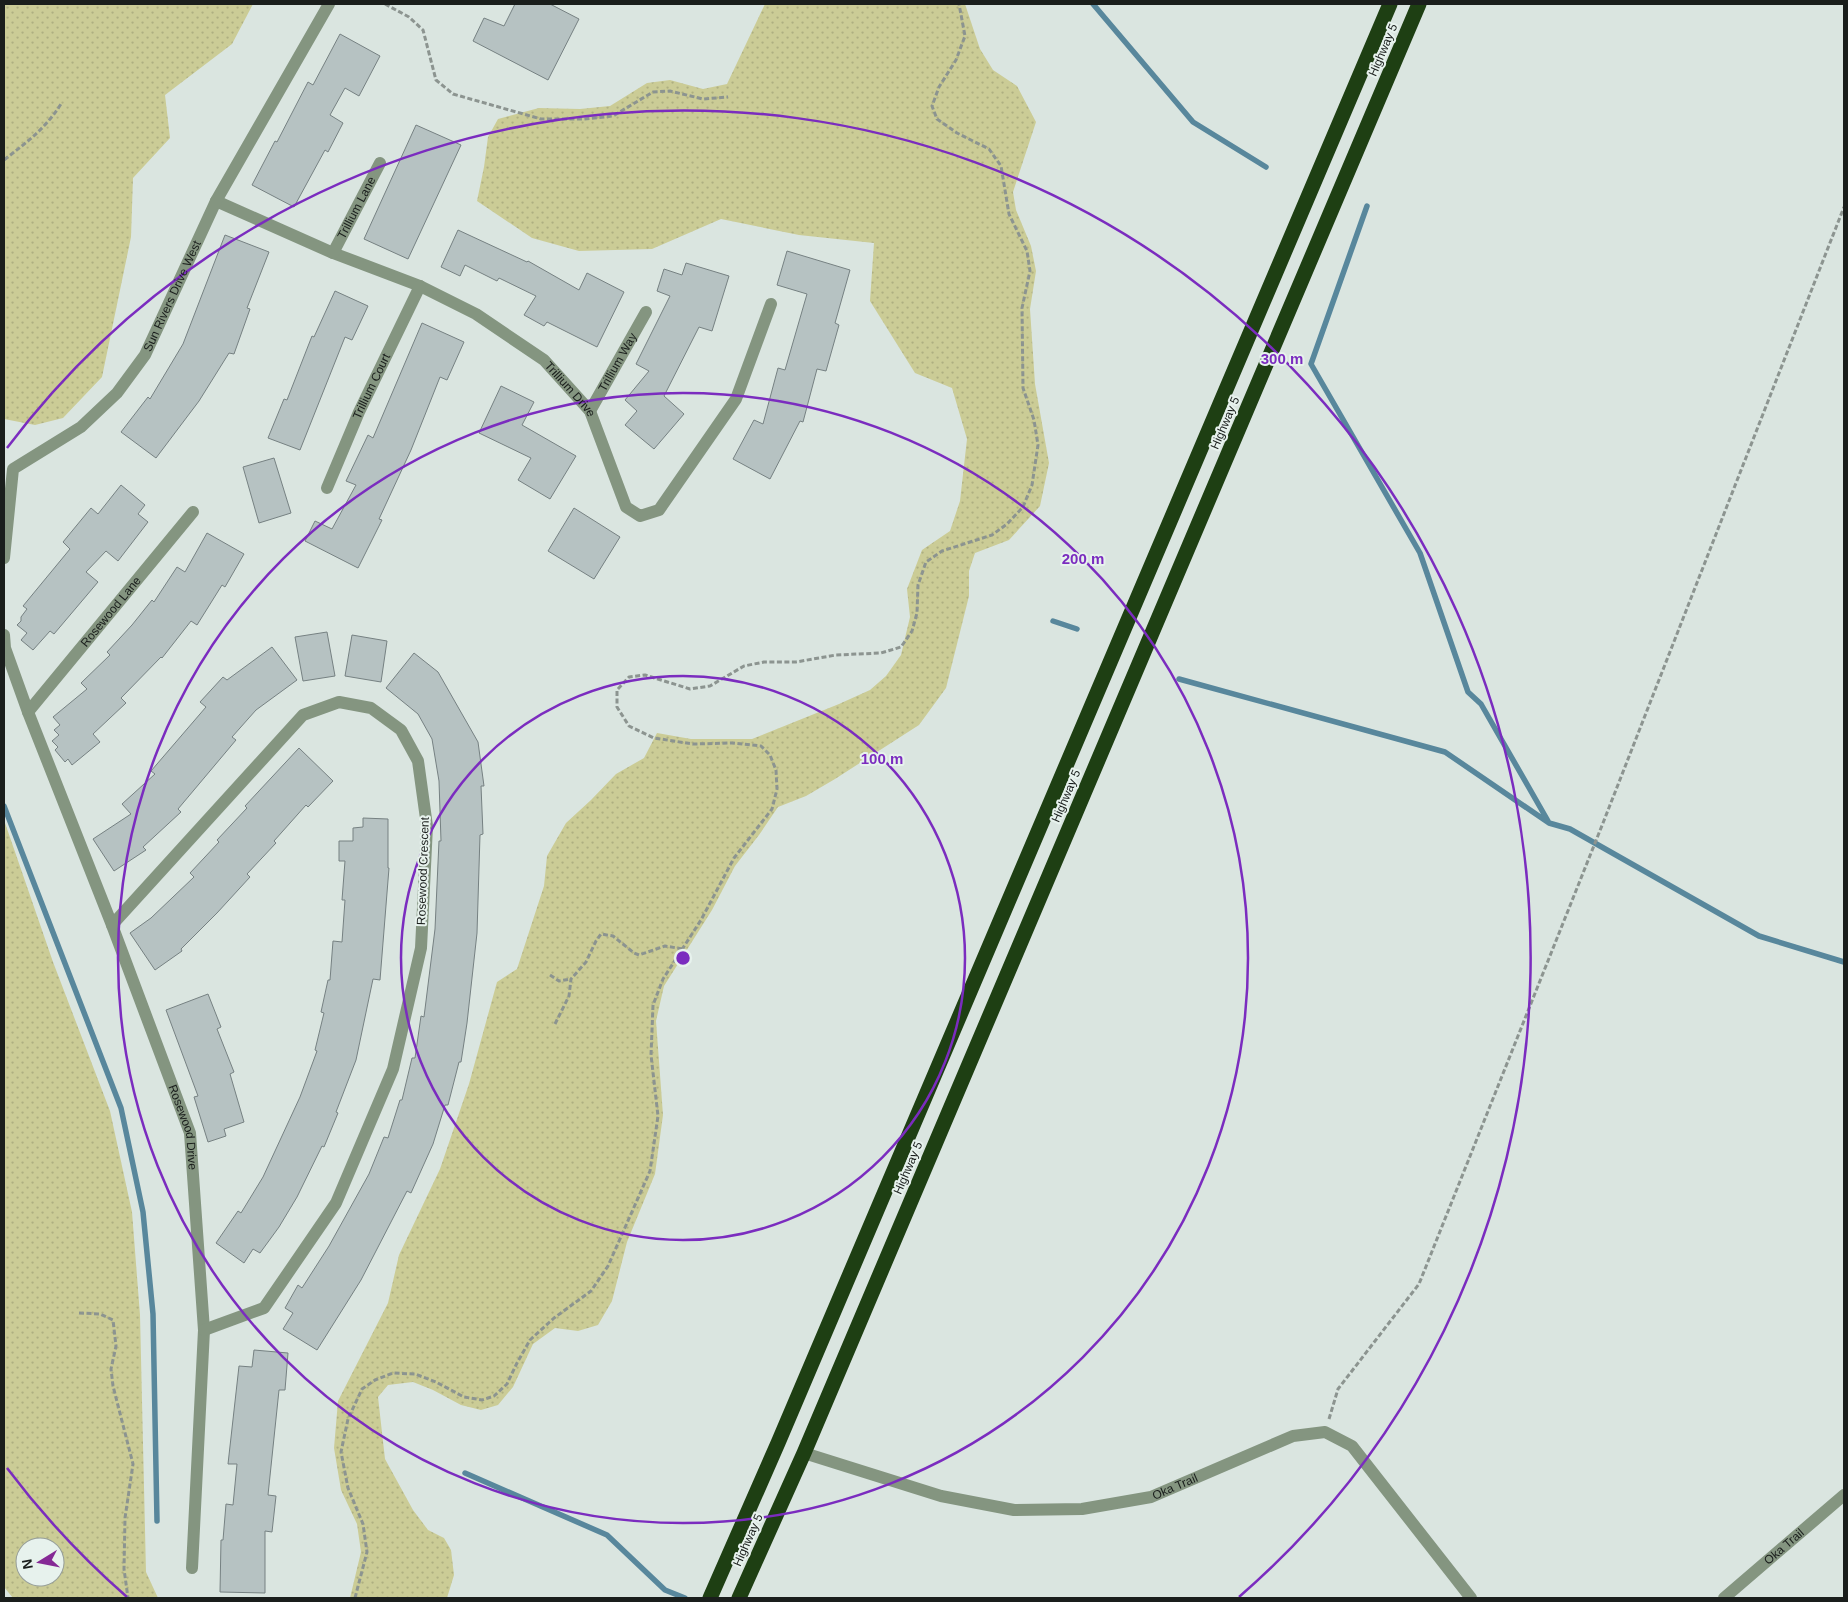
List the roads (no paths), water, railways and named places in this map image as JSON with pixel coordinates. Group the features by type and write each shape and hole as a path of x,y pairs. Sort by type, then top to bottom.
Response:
{"highway":[{"name":"Highway 5","path":"710,1598 790,1416 1390,4"},
{"name":"Highway 5","path":"739,1598 804,1453 1419,4"}],"street":[{"name":"Sun Rivers Drive West","path":"4,558 13,469 81,427 117,393 145,355 216,201 329,4"},
{"name":"Trillium Lane","path":"333,252 380,163"},
{"name":"Trillium Drive","path":"216,201 333,252 420,286 476,314 544,360 590,411 626,507 640,516 659,510 736,399 771,304"},
{"name":"Trillium Court","path":"327,488 359,412 420,286"},
{"name":"Trillium Way","path":"590,411 646,312"},
{"name":"Rosewood Lane","path":"28,712 193,512"},
{"path":"4,635 5,648 28,712"},
{"name":"Rosewood Crescent","path":"112,925 302,715 340,702 371,708 400,730 418,761 427,826 421,948 393,1069 336,1203 264,1308 204,1330"},
{"name":"Rosewood Drive","path":"28,712 112,925 190,1133 204,1330 192,1568"},
{"name":"Oka Trail","path":"804,1453 941,1496 1014,1510 1082,1509 1151,1497 1293,1436 1325,1432 1352,1446 1471,1598"},
{"name":"Oka Trail","path":"1724,1598 1844,1494"}],"waterway":[{"path":"1093,4 1193,122 1266,167"},
{"path":"1367,206 1311,364 1420,553 1468,692 1481,704 1548,821"},
{"path":"1053,621 1077,629"},
{"path":"1179,679 1445,752 1549,823 1570,829 1759,936 1844,962"},
{"path":"4,806 121,1108 143,1212 153,1314 157,1521"},
{"path":"465,1473 607,1535 665,1590 685,1598"}]}
